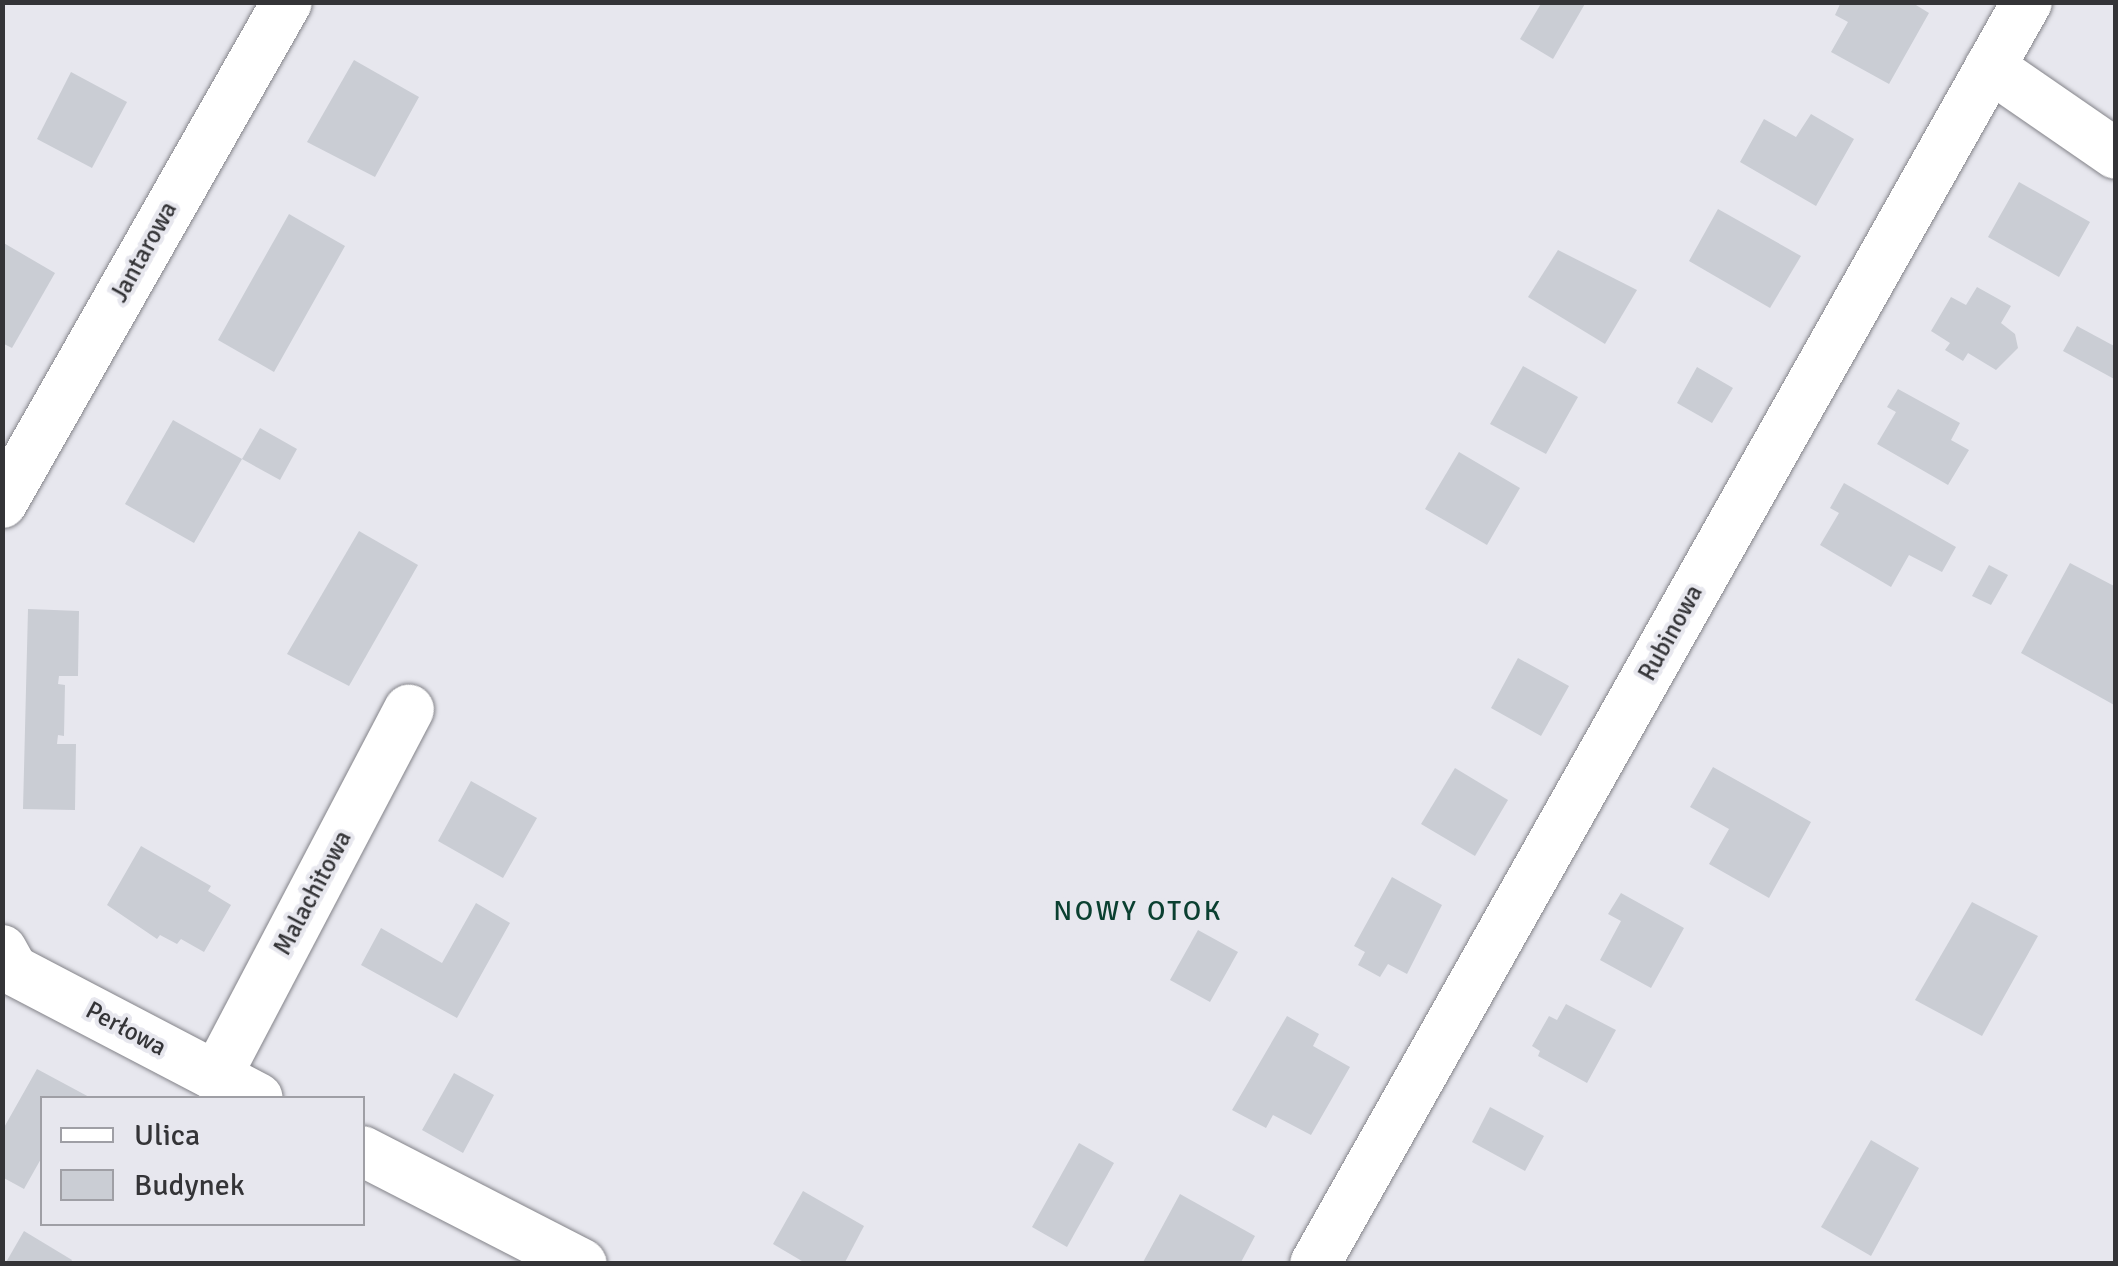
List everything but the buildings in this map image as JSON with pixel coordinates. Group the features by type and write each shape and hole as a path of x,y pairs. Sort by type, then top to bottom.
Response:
{"street":[{"name":"Jantarowa","path":"2,502 287,2"},
{"name":"Rubinowa","path":"1315,1264 2027,2"},
{"path":"1990,67 2116,154"},
{"name":"Malachitowa","path":"237,1088 409,710"},
{"name":"Perłowa","path":"6,970 237,1088"},
{"path":"365,1153 582,1264"}],"district":[{"name":"NOWY OTOK","path":"1138,911"}]}
